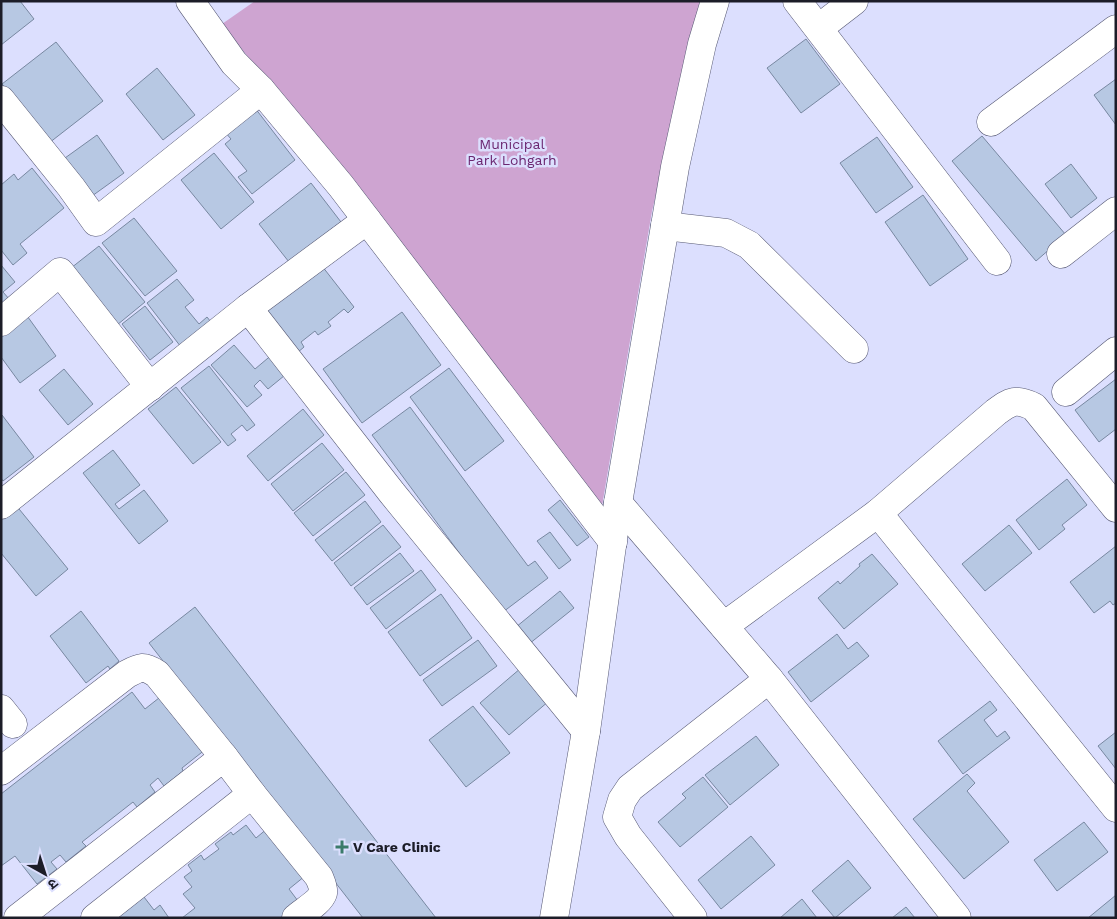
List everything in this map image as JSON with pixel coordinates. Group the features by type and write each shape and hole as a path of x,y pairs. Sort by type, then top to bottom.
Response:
{"street":[{"path":"554,918 586,731 618,503 675,167 702,44 715,1"},
{"path":"797,1 997,261"},
{"path":"819,28 854,1"},
{"path":"199,4 234,64 261,90 368,220 612,542"},
{"path":"991,122 1116,29"},
{"path":"1,100 72,187 96,222 261,90"},
{"path":"1061,254 1116,212"},
{"path":"1,505 248,308 368,220"},
{"path":"665,226 726,234 749,245 854,349"},
{"path":"1,322 60,272 150,387"},
{"path":"248,308 392,493 586,731"},
{"path":"1066,392 1116,351"},
{"path":"724,626 878,513 1010,402 1023,401 1034,407 1116,508"},
{"path":"618,503 769,679 957,918"},
{"path":"878,513 1116,808"},
{"path":"1,771 127,674 140,668 149,669 157,674 319,877 323,886 323,893 296,918"},
{"path":"693,918 628,836 617,817 622,800 630,788 769,679"},
{"path":"18,918 224,757"},
{"path":"95,918 252,794"}],"green space":[{"name":"Municipal Park Lohgarh","path":"255,1 704,1 652,211 602,506 222,24"}],"building":[{"path":"1,1 20,1 34,19 1,45"},
{"path":"806,39 840,84 801,113 767,68"},
{"path":"56,42 103,101 49,143 2,84"},
{"path":"157,68 195,115 163,140 126,94"},
{"path":"1116,79 1116,125 1094,95"},
{"path":"255,108 295,160 252,194 238,177 247,171 225,144 231,139 225,132"},
{"path":"97,135 124,173 92,196 65,158"},
{"path":"982,136 1066,235 1036,261 952,161"},
{"path":"877,137 913,187 876,213 840,163"},
{"path":"214,153 254,202 221,229 181,180"},
{"path":"1071,164 1097,198 1071,218 1045,184"},
{"path":"32,168 64,208 20,244 27,253 13,265 1,250 1,185 14,174 18,180"},
{"path":"311,183 341,222 325,234 329,240 289,262 259,224"},
{"path":"923,195 968,259 930,286 885,222"},
{"path":"134,218 177,271 145,296 102,243"},
{"path":"99,246 145,302 117,325 71,268"},
{"path":"1,265 15,282 3,292 10,300 1,307"},
{"path":"322,266 354,307 348,313 344,309 328,322 331,326 318,335 315,331 301,342 304,347 297,353 264,311"},
{"path":"177,279 194,300 185,307 199,324 207,317 211,322 181,347 147,303"},
{"path":"145,306 173,342 150,360 122,324"},
{"path":"402,312 441,365 362,423 323,369"},
{"path":"25,313 56,356 20,383 1,357 1,331"},
{"path":"234,345 255,369 274,353 290,371 268,389 260,380 254,386 262,395 247,407 211,365"},
{"path":"209,366 255,425 247,431 242,425 231,434 236,440 228,446 181,388"},
{"path":"449,368 504,441 465,471 410,397"},
{"path":"64,369 93,404 68,425 39,390"},
{"path":"1116,379 1116,429 1099,442 1075,410"},
{"path":"176,387 221,442 193,464 148,409"},
{"path":"410,407 528,566 535,561 548,578 503,612 372,435"},
{"path":"303,409 324,435 268,481 247,456"},
{"path":"2,415 34,457 3,481 1,478"},
{"path":"322,443 344,470 293,511 271,484"},
{"path":"113,450 140,485 115,504 119,509 144,490 168,521 139,544 83,473"},
{"path":"346,472 365,495 313,536 294,513"},
{"path":"1067,479 1087,505 1062,525 1065,529 1039,550 1016,520"},
{"path":"560,500 589,537 577,546 548,510"},
{"path":"365,501 381,522 332,561 315,540"},
{"path":"15,504 68,569 36,596 1,553 1,515"},
{"path":"383,525 401,547 351,586 334,563"},
{"path":"1009,525 1032,553 985,591 962,564"},
{"path":"550,532 571,560 559,569 537,541"},
{"path":"1116,546 1116,603 1113,605 1110,601 1094,613 1070,582"},
{"path":"400,553 414,571 367,605 354,588"},
{"path":"872,554 898,584 844,629 818,598 838,581 840,584 860,566 859,564"},
{"path":"421,570 436,590 386,629 370,608"},
{"path":"560,591 574,608 529,644 516,627"},
{"path":"441,594 472,638 420,676 388,632"},
{"path":"195,607 436,918 363,918 149,643"},
{"path":"81,611 119,661 110,669 108,666 86,683 50,636"},
{"path":"837,634 848,649 857,642 869,656 811,702 788,672"},
{"path":"478,640 497,666 442,706 423,680"},
{"path":"521,668 549,701 509,735 480,703"},
{"path":"132,692 145,709 164,694 206,749 182,768 183,771 164,786 158,778 150,785 155,792 137,807 133,802 82,842 86,846 66,862 60,855 51,862 57,869 37,884 15,856 1,866 1,794"},
{"path":"990,701 997,710 984,720 997,737 1005,731 1010,738 963,774 938,741"},
{"path":"473,706 510,753 466,787 429,740"},
{"path":"1116,732 1116,769 1098,746"},
{"path":"756,736 779,765 730,805 705,775"},
{"path":"967,774 975,783 967,791 1009,842 964,879 913,819"},
{"path":"703,777 728,807 680,847 658,822 686,798 682,794"},
{"path":"1084,822 1108,852 1057,891 1034,860"},
{"path":"246,825 256,838 268,828 305,876 289,889 298,901 288,918 182,918 195,908 183,894 192,887 184,877 192,871 188,865 201,855 204,860 219,849 215,844 231,832 233,835"},
{"path":"751,836 775,865 721,909 698,880"},
{"path":"848,860 871,888 835,918 812,891"},
{"path":"1116,895 1116,918 1088,918"},
{"path":"144,897 154,910 160,905 169,918 117,918"},
{"path":"802,899 817,918 780,918"},
{"path":"906,907 915,918 892,918"}],"place":[{"name":"V Care Clinic","path":"342,847"}]}
